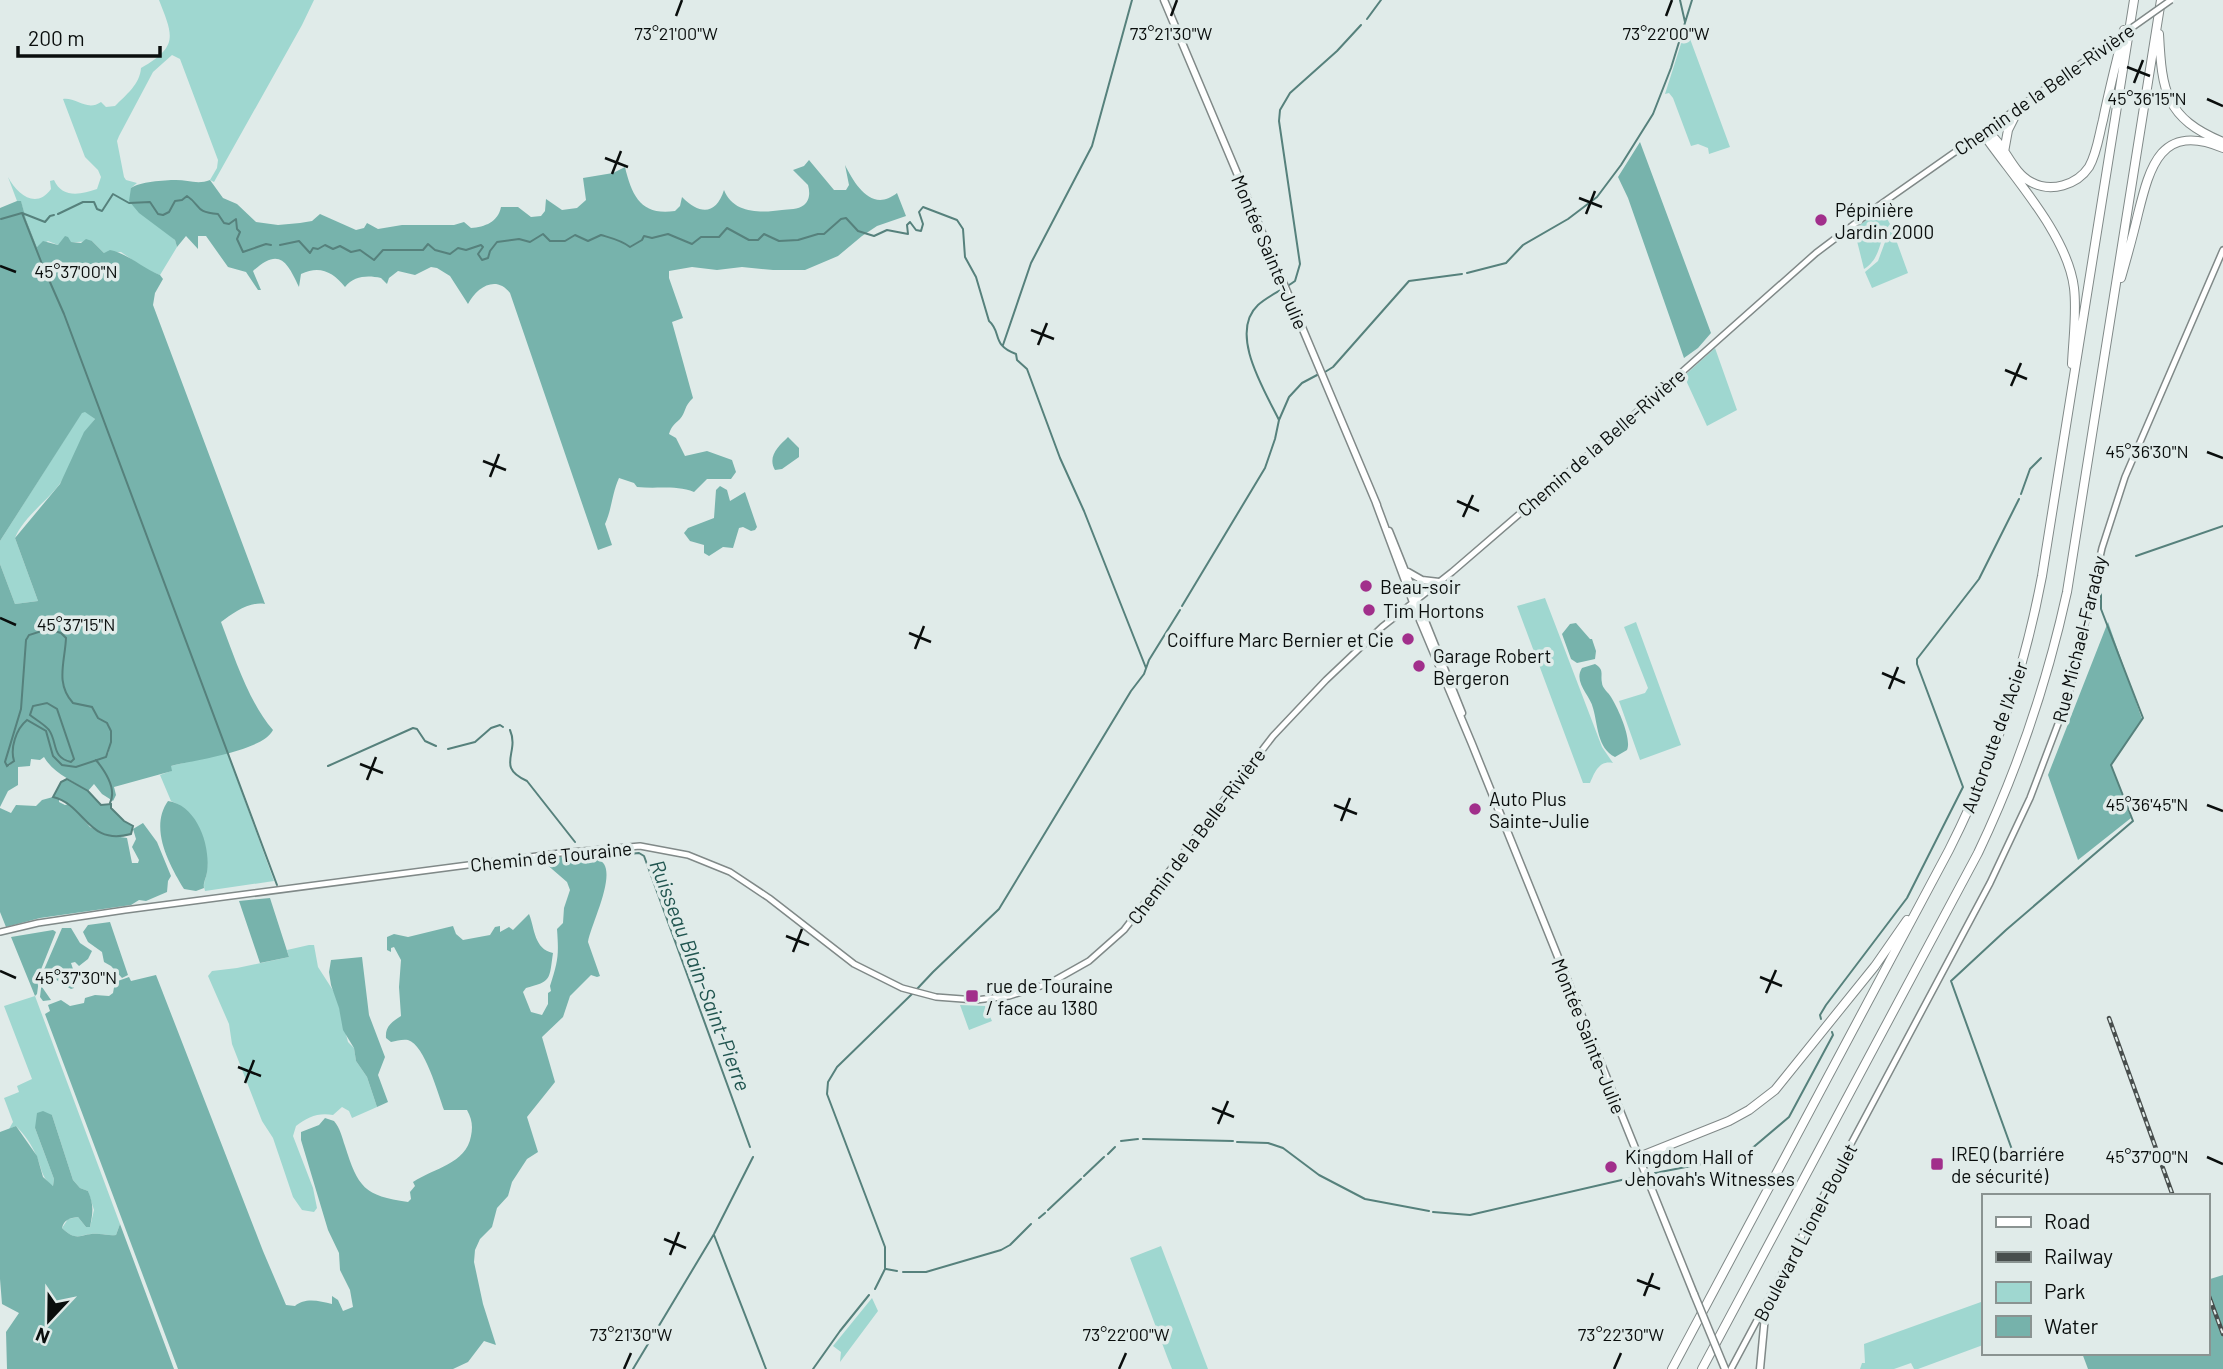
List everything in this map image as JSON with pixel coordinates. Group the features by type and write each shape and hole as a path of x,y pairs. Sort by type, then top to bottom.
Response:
{"highway":[{"path":"1985,131 1992,134 2021,175 2040,186 2052,188 2068,184 2086,171 2095,151 2133,0"},
{"name":"Autoroute de l'Acier","path":"1672,1369 1929,887 1981,782 2002,728 2021,668 2040,585 2133,0"},
{"name":"Autoroute de l'Acier","path":"1702,1369 1978,852 2013,775 2040,697 2063,611 2161,0"},
{"path":"2159,16 2161,73 2169,98 2190,124 2223,142"},
{"path":"2004,152 2008,130 2020,106"},
{"path":"1985,131 1987,139 2055,236 2071,272 2075,304 2070,405"},
{"path":"2111,318 2145,186 2155,160 2169,147 2186,141 2202,141 2223,148"},
{"path":"1639,1157 1729,1121 1775,1090 1869,974 1929,887"}],"main road":[{"name":"Montée Sainte-Julie","path":"1164,0 1376,503 1725,1369"},
{"name":"Montée Sainte-Julie","path":"1376,503 1407,571 1415,601"},
{"path":"1407,571 1420,579 1439,582"},
{"path":"1760,1369 1766,1305"}],"street":[{"name":"Chemin de la Belle-Rivière","path":"1097,956 1129,925 1217,807 1283,725 1334,672 1619,429 1805,261 2171,0"},
{"name":"Rue Michael-Faraday","path":"1878,1094 2001,863 2034,789 2074,677 2100,558 2119,494 2223,250"},
{"name":"Chemin de Touraine","path":"0,932 47,921 149,907 585,850 647,847 682,853 730,872 769,898 847,960 884,981 920,994 965,1000 1009,996 1056,981 1097,956"},
{"name":"Boulevard Lionel-Boulet","path":"1731,1369 1878,1094"}],"green space":[{"path":"159,0 314,0 214,182 210,180 218,160 180,59 172,55 153,72 117,141 124,177 137,183 131,188 175,240 177,247 160,275 147,270 121,252 104,253 92,241 58,245 48,241 37,247 21,202 17,201 8,177 16,189 33,199 45,195 51,189 50,181 54,180 62,190 72,194 97,189 101,177 85,157 63,99 86,105 101,102 106,107 115,106 128,93 138,79 141,68 162,53 170,39"},
{"path":"1686,28 1730,147 1709,154 1708,148 1698,144 1691,146 1673,98 1669,93 1665,94"},
{"path":"1882,209 1890,224 1877,254 1864,269 1854,229"},
{"path":"1891,226 1908,273 1872,288 1865,272 1878,261"},
{"path":"1715,348 1737,410 1707,426 1684,376"},
{"path":"85,411 95,419 66,474 56,489 24,523 15,538 38,601 15,604 0,564 0,541"},
{"path":"1545,598 1602,747 1613,763 1601,765 1590,783 1583,783 1517,606"},
{"path":"1636,622 1681,745 1640,760 1619,701 1645,693 1648,688 1624,627"},
{"path":"227,752 274,881 205,891 207,859 203,839 194,820 171,801 160,775 171,771 171,766"},
{"path":"314,945 318,967 336,995 348,1042 354,1048 356,1061 367,1077 377,1107 352,1118 349,1111 342,1107 333,1115 313,1116 296,1126 293,1136 313,1188 317,1208 314,1212 302,1210 293,1197 273,1138 262,1121 232,1044 229,1024 208,976 212,971 289,957 287,950"},
{"path":"35,996 120,1224 116,1235 76,1236 62,1228 68,1219 78,1217 86,1227 90,1227 94,1210 88,1191 80,1188 73,1180 52,1115 35,1128 54,1179 53,1186 44,1176 25,1136 16,1126 9,1129 13,1122 4,1098 19,1092 17,1086 32,1079 4,1006"},
{"path":"960,1005 985,1006 992,1021 969,1030"},
{"path":"1161,1246 1208,1369 1172,1369 1168,1359 1130,1258"},
{"path":"872,1298 878,1311 840,1362 841,1352 833,1346"},
{"path":"1982,1303 1982,1345 1918,1369 1914,1369 1911,1363 1894,1369 1860,1369 1862,1363 1865,1363 1864,1344"}],"shaded area":[{"path":"1640,142 1711,333 1698,348 1684,358 1628,198 1618,177"},
{"path":"809,160 834,190 846,190 849,185 845,165 859,188 872,198 880,200 897,193 906,216 877,226 838,256 805,270 742,267 717,270 692,267 669,271 683,318 672,322 693,398 669,434 676,438 685,456 707,451 732,460 736,472 731,479 707,479 694,492 673,488 637,487 634,483 619,478 605,524 612,545 598,550 510,293 505,288 487,285 476,293 468,304 450,276 431,267 415,275 398,271 389,278 387,284 381,278 366,277 352,281 345,287 331,274 314,270 301,274 299,287 286,264 276,259 269,260 253,271 261,290 258,290 246,272 228,267 206,236 198,236 198,249 186,236 177,247 175,240 139,213 129,201 131,188 140,184 165,180 210,180 223,198 237,204 256,222 278,225 300,223 312,221 320,214 356,230 364,228 367,223 378,229 402,225 454,225 464,222 471,228 490,223 501,207 518,207 531,217 541,216 545,211 546,199 562,210 577,208 586,200 583,178 613,173 625,167 635,195 640,202 654,210 675,211 680,206 682,197 695,207 707,210 717,204 724,190 728,198 741,208 766,212 796,209 806,203 809,196 808,185 793,170 804,166"},
{"path":"21,201 37,247 43,241 58,245 65,236 71,242 81,243 86,239 92,241 104,253 110,250 123,255 163,279 155,293 153,305 265,604 248,606 221,622 249,693 273,730 256,744 211,758 171,766 172,771 114,787 116,795 113,801 102,794 94,784 88,791 64,776 44,757 40,760 31,759 30,766 18,767 18,785 8,791 0,807 0,564 15,604 38,601 15,538 60,484 84,432 95,419 85,412 82,413 0,541 0,208","holes":["45,629 57,631 66,641 61,672 63,688 71,701 109,725 111,742 108,754 79,766 65,765 53,754 46,731 27,720 17,734 13,745 14,761 9,766 5,762 21,709 27,637"]},
{"path":"788,437 799,448 799,457 782,469 775,470 773,456"},
{"path":"720,486 727,490 730,501 745,492 757,527 751,531 739,528 733,548 723,547 709,556 704,553 704,545 690,541 684,533 688,528 714,518 716,490"},
{"path":"2108,622 2142,719 2111,765 2131,818 2078,860 2048,775"},
{"path":"1576,623 1592,639 1596,651 1595,659 1577,663 1571,659 1562,634 1570,624"},
{"path":"1595,664 1601,670 1602,685 1617,708 1628,739 1627,750 1615,757 1601,742 1593,708 1580,678 1582,668"},
{"path":"47,703 57,709 74,760 71,762 57,752 49,730 30,715 33,706"},
{"path":"59,798 59,802 65,805 70,804 90,827 107,835 127,838 132,863 138,863 139,860 132,847 136,839 133,829 143,823 157,842 171,876 167,892 131,905 40,918 6,927 0,912 0,808 11,813 16,805 36,806 42,800"},
{"path":"168,801 187,810 200,828 204,839 207,872 204,888 196,891 184,889 163,846 160,823"},
{"path":"584,854 600,860 606,871 604,891 588,942 600,976 591,975 570,996 563,1017 542,1037 555,1082 527,1117 538,1152 527,1159 512,1182 508,1196 497,1208 492,1227 480,1239 475,1250 474,1262 483,1304 496,1345 484,1341 468,1362 453,1369 178,1369 45,1014 50,1011 48,1005 61,1000 70,1006 84,1003 85,998 95,995 109,996 113,993 115,982 129,977 131,981 156,975 286,1305 295,1306 303,1301 313,1300 332,1304 332,1296 338,1300 343,1311 353,1307 350,1290 340,1270 339,1253 328,1230 301,1140 301,1132 319,1125 325,1118 334,1121 354,1171 365,1187 381,1196 408,1202 411,1199 410,1192 415,1186 413,1182 456,1159 468,1145 472,1132 467,1110 444,1110 425,1060 414,1044 408,1040 391,1042 386,1038 388,1027 401,1016 401,960 394,947 391,952 387,950 387,937 394,934 408,937 453,926 456,934 463,940 490,935 495,927 500,926 500,932 509,927 513,930 529,914 539,943 553,953 548,978 523,992 531,1012 542,1015 548,1004 548,993 551,991 556,964 557,929 563,923 564,908 570,890 567,882 545,863 544,859"},
{"path":"270,898 289,957 260,963 239,901"},
{"path":"110,922 128,975 122,978 104,962 102,952 88,942 83,932 88,925"},
{"path":"62,928 71,928 80,943 92,951 88,959 79,966 75,962 71,963 73,969 70,975 74,988 71,989 55,979 42,987 51,1000 43,1001 40,997 43,972"},
{"path":"53,930 56,932 40,972 35,996 11,937"},
{"path":"362,957 369,1015 385,1057 378,1075 388,1102 377,1107 367,1077 356,1061 354,1048 343,1030 329,972 331,960"},
{"path":"43,1111 52,1115 73,1180 80,1188 88,1191 92,1205 90,1227 86,1227 78,1217 67,1220 62,1228 76,1236 116,1235 120,1224 174,1369 7,1369 6,1332 19,1313 2,1304 0,1132 16,1126 37,1156 43,1177 53,1186 54,1179 35,1128 37,1113"},
{"path":"2223,1275 2223,1369 2088,1369 2083,1355 2209,1355 2209,1279"}],"water":[{"path":"48,629 61,633 66,638 62,672 64,688 73,703 92,707 98,718 107,723 111,731 111,742 106,757 76,767 62,765 53,756 46,731 27,720 15,739 14,761 7,766 5,762 21,709 26,640 29,635","holes":["47,703 57,709 74,759 71,762 60,757 49,730 30,715 33,706"]},
{"path":"67,779 88,791 101,805 111,804 111,808 124,821 133,826 131,834 116,836 96,830 64,801 53,797 61,782"}],"waterway":[{"path":"1003,345 1031,263 1092,146 1132,0"},
{"path":"1367,19 1381,0"},
{"path":"1680,0 1685,22"},
{"path":"1467,273 1506,263 1523,245 1568,219 1597,197 1653,114 1671,68 1692,0"},
{"path":"1279,420 1252,362 1247,331 1250,317 1258,305 1295,281 1300,264 1279,121 1280,110 1290,93 1337,51 1361,25"},
{"path":"58,214 83,202 94,202 97,209 102,211 113,194 129,203 150,202 158,214 163,215 169,212 175,201 187,196 202,210 218,214 224,223 229,224 236,219 240,232 237,239 243,252 266,244 271,245"},
{"path":"280,245 299,241 310,253 313,248 318,249 325,245 333,249 340,246 351,252 360,250 374,260 383,250 423,250 428,244 435,250 450,254 458,248 466,250 481,245 483,247 478,254 482,260 488,258 497,242 519,239 530,242 543,234 550,241 565,241 575,235 588,241 601,235 630,247 644,236 652,238 668,234 692,244 701,237 719,237 727,228 749,240 758,240 764,234 779,241 798,240 824,234 841,219 846,218 858,231 874,236 887,230 908,234 907,225 910,222 916,230 921,231 923,224 919,212 923,207 957,220 963,229 965,257 976,277 989,321 1003,347 1016,354 1017,360 1027,369 1060,458 1084,511 1146,668"},
{"path":"22,213 64,314 277,885"},
{"path":"1,219 22,213 45,222 54,215"},
{"path":"1325,372 1333,367 1409,281 1462,274"},
{"path":"1182,606 1265,468 1279,420 1289,397 1302,383 1319,374"},
{"path":"2021,494 2030,469 2041,458"},
{"path":"1821,1019 1820,1015 1826,1005 1907,898 1963,787 1917,659 1979,579 2019,499"},
{"path":"2136,556 2223,526"},
{"path":"2015,1158 1951,981 2133,821 2111,765 2143,718 2101,609 2101,584"},
{"path":"917,989 999,909 1131,691 1144,674 1149,660 1180,610"},
{"name":"Ruisseau Blain-Saint-Pierre","path":"448,749 475,742 491,728 500,725 503,727"},
{"name":"Ruisseau Blain-Saint-Pierre","path":"328,766 413,728 417,729 425,741 436,746"},
{"name":"Ruisseau Blain-Saint-Pierre","path":"510,730 512,770 527,781 575,842"},
{"path":"96,760 111,786 110,803"},
{"name":"Ruisseau Blain-Saint-Pierre","path":"595,856 639,853 644,856 750,1147"},
{"path":"875,1289 885,1269 885,1247 827,1094 828,1082 837,1067 913,993"},
{"path":"1655,1173 1743,1156 1789,1117 1833,1035 1832,1032"},
{"path":"1121,1141 1138,1139"},
{"path":"1143,1139 1233,1141"},
{"path":"1237,1142 1268,1143 1283,1148 1319,1175 1365,1199 1429,1211"},
{"path":"1108,1154 1115,1147"},
{"path":"633,1369 714,1234 753,1157"},
{"path":"1084,1176 1104,1157"},
{"path":"1433,1212 1470,1215 1639,1176"},
{"path":"1048,1210 1081,1179"},
{"path":"1039,1218 1045,1213"},
{"path":"903,1272 926,1272 1001,1250 1010,1245 1031,1224"},
{"path":"714,1235 766,1369"},
{"path":"886,1269 897,1271"},
{"path":"813,1369 869,1295"}],"railway":[{"path":"2109,1018 2172,1194"},
{"path":"2209,1296 2223,1334"}],"place":[{"name":"Pépinière Jardin 2000","path":"1821,220"},
{"name":"Beau-soir","path":"1366,586"},
{"name":"Tim Hortons","path":"1369,610"},
{"name":"Coiffure Marc Bernier et Cie","path":"1408,639"},
{"name":"Garage Robert Bergeron","path":"1419,666"},
{"name":"Auto Plus Sainte-Julie","path":"1475,809"},
{"name":"rue de Touraine / face au 1380","path":"972,996"},
{"name":"IREQ (barriére de sécurité)","path":"1937,1164"},
{"name":"Kingdom Hall of Jehovah's Witnesses","path":"1611,1167"}]}
